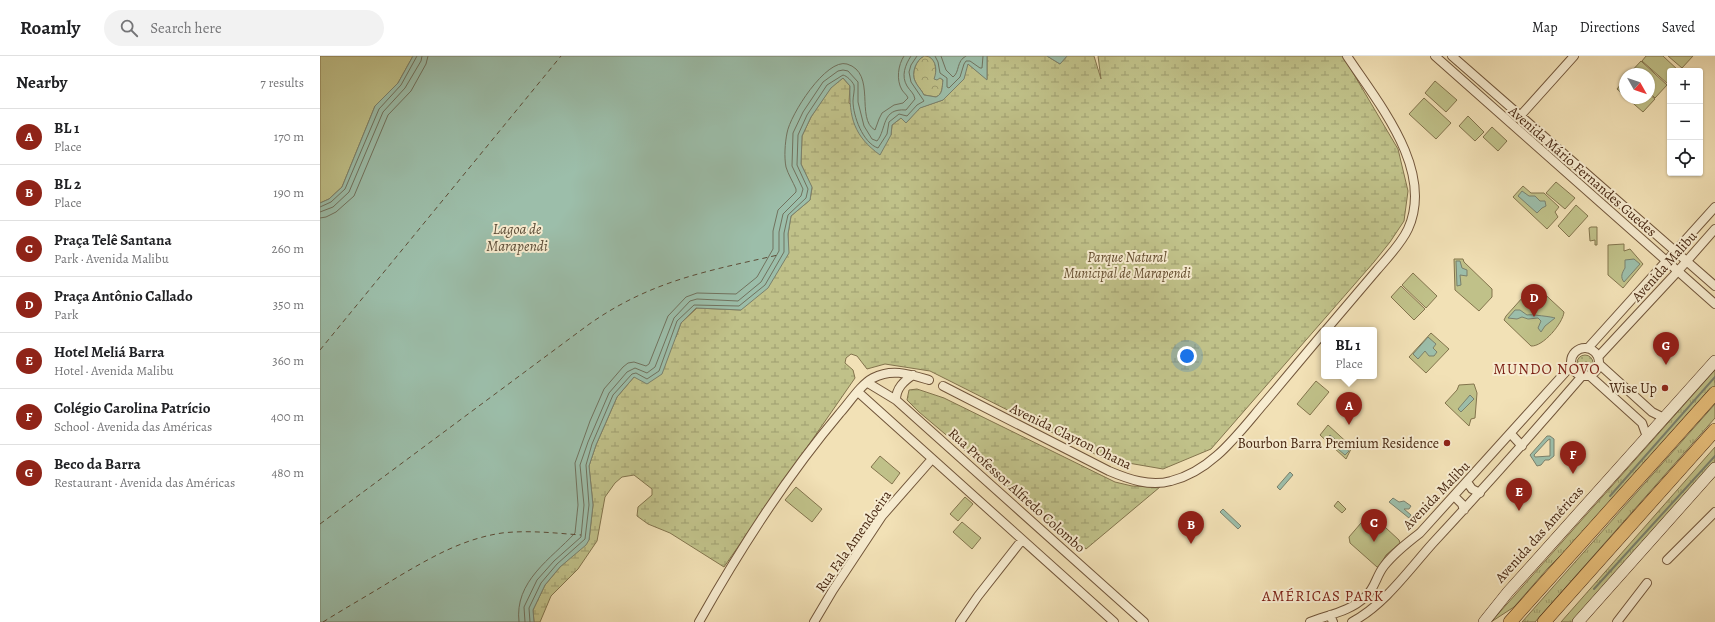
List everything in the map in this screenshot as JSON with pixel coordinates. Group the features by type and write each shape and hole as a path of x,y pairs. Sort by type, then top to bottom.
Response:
{"highway":[{"path":"1510,622 1715,393"},
{"path":"1544,622 1715,430"},
{"path":"1500,622 1520,605 1530,599"}],"main road":[{"name":"Avenida das Américas","path":"1484,622 1508,592 1715,361"},
{"path":"1578,622 1715,468"}],"street":[{"name":"Avenida Clayton Ohana","path":"1328,327 1397,246 1408,229 1414,209 1416,190 1413,170 1405,151 1387,117 1347,56"},
{"name":"Avenida Mário Fernandes Guedes","path":"1435,56 1715,304"},
{"name":"Avenida Mário Fernandes Guedes","path":"1452,56 1715,286"},
{"path":"1521,116 1574,56"},
{"name":"Avenida Malibu","path":"1588,348 1715,207"},
{"name":"Avenida Malibu","path":"1599,360 1678,272 1715,228"},
{"name":"Avenida Clayton Ohana","path":"943,386 1109,471 1130,480 1154,483 1171,482 1193,473 1217,456 1321,336"},
{"path":"1647,436 1642,423 1586,376 1574,372 1571,366 1571,358 1574,353 1582,348 1588,348 1594,351 1599,360 1652,412 1664,418"},
{"path":"1586,376 1596,372 1599,360"},
{"name":"Avenida Malibu","path":"1310,622 1332,618 1365,598 1374,587 1383,567 1392,556 1420,533 1571,366"},
{"path":"699,622 770,506 820,438 858,392 868,382 878,376 894,372 913,375 929,380"},
{"path":"896,400 896,395 902,384 913,375"},
{"name":"Avenida Malibu","path":"1352,622 1366,615 1379,602 1586,376"},
{"name":"Rua Professor Alfredo Colombo","path":"868,382 896,400 1144,622"},
{"path":"858,392 1112,621"},
{"path":"1511,434 1522,446"},
{"name":"Rua Fala Amendoeira","path":"814,622 833,590 882,516 932,459"},
{"path":"1467,482 1472,489 1480,492"},
{"path":"1454,496 1461,501 1464,510"},
{"path":"1666,560 1715,512"},
{"path":"960,622 978,596 1022,540"},
{"path":"1617,622 1647,583"}],"green space":[{"path":"320,56 413,56 398,83 375,106 342,187 329,199 320,203"},
{"path":"924,56 931,57 935,63 936,74 943,80 941,92 936,97 924,95 914,78 914,71 917,64"},
{"name":"Parque Natural Municipal de Marapendi","path":"987,56 1047,56 1060,64 1067,56 1094,56 1101,79 1098,56 1343,56 1398,149 1408,191 1404,221 1374,262 1211,449 1163,469 1105,459 930,371 885,364 867,369 857,356 851,354 846,358 845,363 853,370 855,378 724,567 670,533 648,524 637,516 638,507 652,495 652,489 634,475 622,477 615,483 605,497 597,541 578,569 551,596 540,622 534,622 533,610 545,585 560,567 589,540 593,505 589,466 596,445 617,397 634,377 676,337 681,323 697,308 741,310 788,250 788,234 791,216 810,200 812,188 801,164 802,136 811,117 831,87 843,78 850,86 849,103 891,135 892,125 901,118 906,123 919,108 943,100 968,64 987,79"},
{"path":"1646,56 1663,56 1676,68 1667,68 1667,83 1655,72 1655,68 1650,68 1642,61"},
{"path":"1668,56 1693,56 1682,68"},
{"path":"1641,61 1649,68 1635,68"},
{"path":"1655,74 1667,85 1655,98"},
{"path":"1435,81 1457,100 1446,112 1425,93"},
{"path":"1424,98 1451,123 1436,139 1409,114"},
{"path":"1634,104 1650,104 1643,112"},
{"path":"1468,116 1484,132 1475,141 1459,126"},
{"path":"1492,127 1507,141 1498,151 1483,137"},
{"path":"1556,182 1575,198 1565,209 1546,193"},
{"path":"1523,186 1531,193 1544,193 1559,207 1555,212 1558,217 1547,229 1513,197"},
{"path":"1576,205 1588,216 1569,237 1558,226"},
{"path":"1597,227 1597,245 1595,245 1595,240 1590,241 1589,228"},
{"path":"1624,244 1624,251 1630,249 1643,264 1623,288 1608,275 1608,245"},
{"path":"1454,259 1463,259 1464,262 1492,289 1492,297 1479,311 1455,290"},
{"path":"1413,273 1437,296 1426,308 1402,285"},
{"path":"1401,286 1425,309 1414,320 1391,297"},
{"path":"1532,287 1537,287 1564,312 1563,317 1552,334 1541,343 1531,346 1504,320"},
{"path":"1431,333 1449,349 1426,373 1409,357"},
{"path":"1582,355 1588,355 1593,360 1591,369 1588,371 1582,371 1577,366 1577,360"},
{"path":"1715,370 1715,386 1583,533 1548,568 1514,607 1491,622"},
{"path":"1316,381 1329,392 1310,415 1297,404"},
{"path":"1474,384 1477,393 1475,418 1471,419 1469,426 1445,403 1457,390 1459,385"},
{"path":"917,389 944,398 1115,482 1132,486 1160,487 1086,549 1041,515 919,412 907,400 909,390"},
{"path":"1715,404 1715,418 1535,622 1522,622"},
{"path":"1328,425 1352,447 1346,459 1320,435"},
{"path":"1715,447 1715,463 1574,622 1561,622"},
{"path":"880,456 900,473 892,484 871,467"},
{"path":"796,487 822,509 812,522 785,500"},
{"path":"965,497 973,504 958,521 950,514"},
{"path":"1338,501 1346,509 1342,513 1334,506"},
{"path":"1367,516 1373,516 1399,540 1400,543 1386,555 1379,567 1377,567 1350,543 1349,537"},
{"path":"962,522 981,538 972,549 953,532"}],"water":[{"name":"Lagoa de Marapendi","path":"413,56 924,56 917,64 914,71 914,78 924,95 936,97 941,92 943,80 940,78 937,80 934,79 936,66 928,56 987,56 987,80 968,64 964,79 943,100 920,108 906,123 901,118 892,125 891,135 880,155 864,141 855,125 852,117 850,86 843,78 831,88 811,117 802,136 801,164 812,187 810,200 791,216 788,234 789,253 768,288 741,310 696,308 681,323 662,374 647,384 634,377 617,397 596,445 589,466 593,505 589,540 586,545 560,567 545,585 533,610 534,622 320,622 320,203 329,199 342,187 375,106 398,83"},
{"path":"1047,56 1067,56 1060,64"},
{"path":"1522,191 1529,196 1535,196 1540,201 1545,201 1546,206 1537,213 1518,196"},
{"path":"1634,259 1640,264 1624,282 1622,273 1625,268 1625,260"},
{"path":"1456,261 1460,261 1462,268 1467,270 1467,276 1460,275 1461,285 1457,286"},
{"path":"1515,310 1520,310 1527,315 1555,318 1545,326 1541,332 1538,328 1541,321 1538,318 1508,318"},
{"path":"1428,337 1436,344 1433,348 1437,352 1434,356 1429,356 1425,351 1418,359 1413,354"},
{"path":"1470,395 1474,399 1461,412 1458,409"},
{"path":"1330,435 1349,451 1345,455 1326,439"},
{"path":"1547,436 1554,439 1554,456 1549,460 1545,460 1541,465 1537,466 1530,455","holes":["1550,439 1550,456 1535,457 1534,455"]},
{"path":"1290,472 1293,475 1280,490 1277,487"},
{"path":"1393,498 1399,502 1404,501 1411,506 1409,509 1404,509 1411,515 1409,518 1389,502"},
{"path":"1223,509 1241,526 1238,529 1220,512"}],"waterway":[{"path":"1610,496 1715,377"},
{"path":"1594,589 1715,456"}],"ferry route":[{"path":"320,350 561,56"},
{"path":"320,524 588,325 611,310 634,298 680,280 727,266 778,255"},
{"path":"323,622 421,563 447,550 473,540 512,532 542,532 581,535"}],"place":[{"name":"Praça Antônio Callado","path":"1534,317"},
{"name":"Beco da Barra","path":"1666,365"},
{"name":"Wise Up","path":"1665,388"},
{"name":"BL 1","path":"1349,425"},
{"name":"Bourbon Barra Premium Residence","path":"1447,443"},
{"name":"Colégio Carolina Patrício","path":"1573,474"},
{"name":"Hotel Meliá Barra","path":"1519,511"},
{"name":"Praça Telê Santana","path":"1374,542"},
{"name":"BL 2","path":"1191,544"}],"district":[{"name":"MUNDO NOVO","path":"1547,369"},
{"name":"AMÉRICAS PARK","path":"1323,596"}]}
